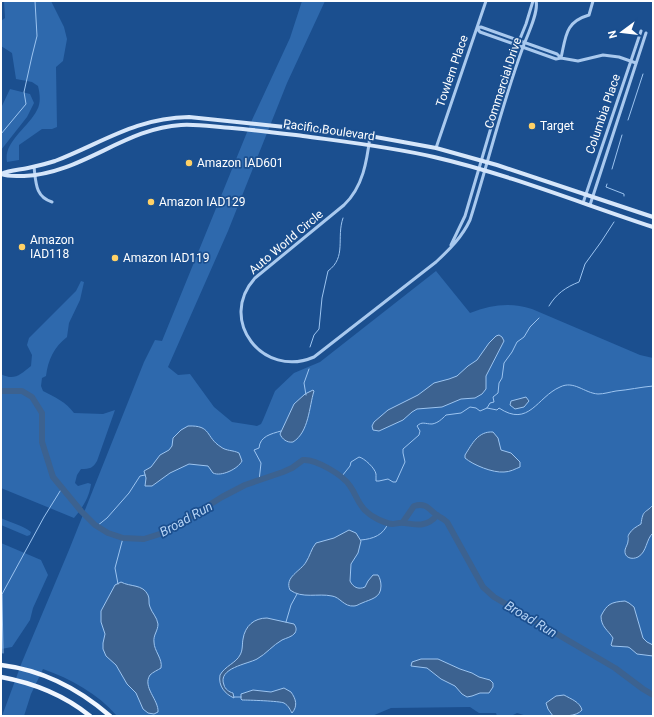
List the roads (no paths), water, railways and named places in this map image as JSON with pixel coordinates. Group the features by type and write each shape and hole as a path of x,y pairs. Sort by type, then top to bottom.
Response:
{"main road":[{"name":"Pacific Boulevard","path":"1,174 6,171 34,167 56,160 115,134 147,122 167,118 189,117 370,136 436,148 481,160 653,217"},
{"name":"Pacific Boulevard","path":"1,174 7,176 35,175 62,168 159,128 192,125 244,129 369,145 432,156 485,170 653,227"},
{"path":"1,665 21,668 63,684 88,699 110,716"},
{"path":"1,677 23,682 50,691 72,703 90,716"}],"street":[{"name":"Towlern Place","path":"436,148 486,1"},
{"name":"Commercial Drive","path":"481,160 502,90 534,1"},
{"name":"Commercial Drive","path":"485,170 534,17 537,3 534,1"},
{"path":"561,58 570,26 575,20 589,15 593,1"},
{"path":"477,28 482,27 520,40 557,54 561,58"},
{"path":"477,28 480,32 556,59 561,58 578,62 604,55 619,57 636,63"},
{"name":"Columbia Place","path":"583,203 641,31"},
{"name":"Columbia Place","path":"590,205 646,33"},
{"name":"Auto World Circle","path":"370,136 364,172 359,185 352,196 344,205 260,274 248,287 243,298 241,316 244,329 252,343 265,355 279,361 290,362 314,357 422,273 462,235 468,224 485,170"},
{"name":"Auto World Circle","path":"449,249 465,216 481,160"},
{"path":"34,167 40,194 46,200 52,202"}],"waterway":[{"path":"1,134 26,104 24,92 37,36 35,1"},
{"path":"628,120 643,74"},
{"path":"612,169 622,135"},
{"path":"607,184 606,187 624,194 624,196"},
{"path":"310,347 314,335 319,329 322,298 328,271 334,266 339,253 340,233 343,218"},
{"path":"549,306 562,291 579,282 585,264 614,222"},
{"path":"342,476 350,466 351,462 359,457 372,466 376,474 376,481 388,479 396,482 405,462 403,449 419,435 420,431 417,426 419,424 432,424 440,421 446,415 461,413 470,407 476,408 480,411 487,408 490,403 494,402 493,397 498,393 504,363 517,342 524,337 530,327 539,318"},
{"path":"306,395 304,383 309,369"},
{"path":"487,408 497,410 499,408 509,413 518,415 525,413 552,392 565,385 574,386 588,392 598,394 653,386"},
{"name":"Broad Run","path":"1,391 22,391 32,397 42,413 42,442 53,477 81,511 95,525 108,533 123,538 144,539 166,532 222,497 245,485 292,468 303,460 315,462 329,468 342,477 350,486 364,509 372,516 382,521 392,524 422,524 430,522 437,515"},
{"path":"259,481 261,463 254,450 259,448 261,441 264,438 281,431"},
{"path":"97,526 107,518 129,493 140,476 145,475"},
{"path":"1,596 44,517 62,488"},
{"name":"Broad Run","path":"403,522 414,506 422,505 428,507 447,522 483,587 494,597 615,668 653,695"},
{"path":"361,540 378,536 384,531 388,523"},
{"path":"118,584 115,568 123,538"},
{"path":"286,622 291,605 297,594"},
{"path":"2,595 3,653"},
{"path":"234,697 241,697"}],"place":[{"name":"Target","path":"532,126"},
{"name":"Amazon IAD601","path":"189,163"},
{"name":"Amazon IAD129","path":"151,202"},
{"name":"Amazon IAD118","path":"22,247"},
{"name":"Amazon IAD119","path":"115,258"}]}
